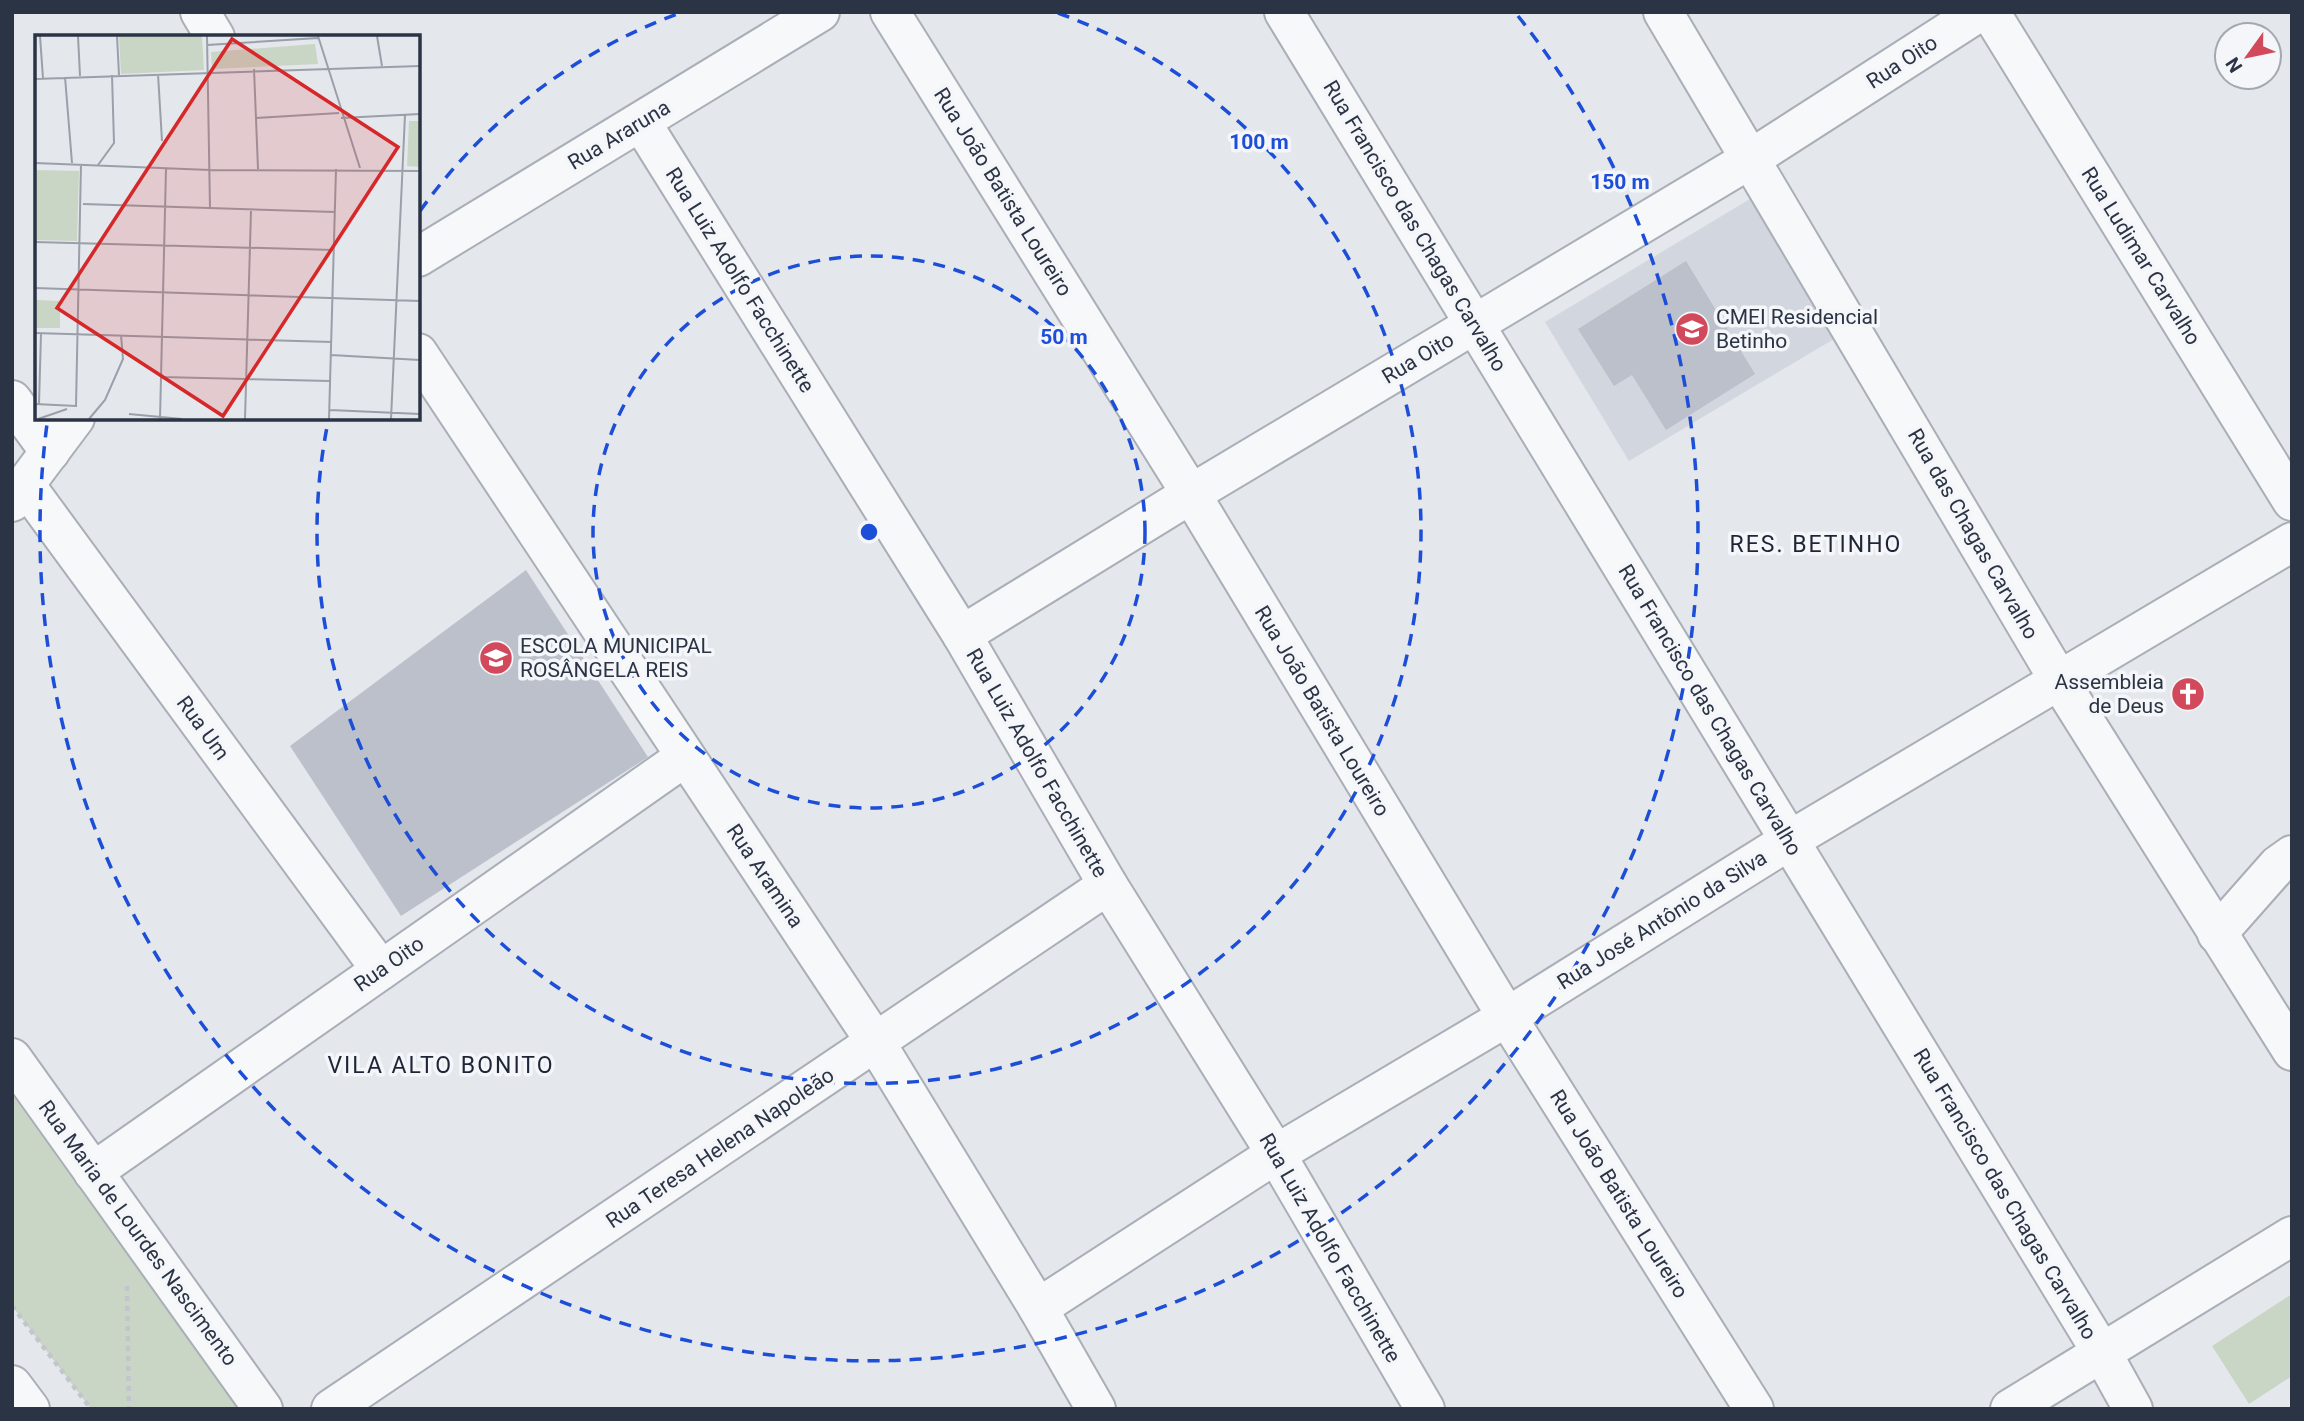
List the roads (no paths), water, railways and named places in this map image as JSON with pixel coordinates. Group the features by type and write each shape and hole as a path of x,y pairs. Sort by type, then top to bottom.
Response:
{"street":[{"path":"200,12 214,35"},
{"name":"Rua Araruna","path":"420,256 820,12"},
{"name":"Rua João Batista Loureiro","path":"890,12 1191,494 1507,1017 1754,1409"},
{"name":"Rua Francisco das Chagas Carvalho","path":"1284,12 2102,1353 2133,1409"},
{"name":"Rua das Chagas Carvalho","path":"1663,12 1752,158 2060,682 2292,1051"},
{"name":"Rua Oito","path":"962,635 1191,494 1752,158 1979,12"},
{"name":"Rua Ludimar Carvalho","path":"1990,12 2292,501"},
{"name":"Rua Luiz Adolfo Facchinette","path":"641,122 962,635 1108,885 1276,1154 1425,1409"},
{"name":"Rua Aramina","path":"420,356 876,1043 1038,1308 1096,1409"},
{"path":"12,400 50,452"},
{"path":"19,494 74,420"},
{"name":"Rua Um","path":"19,494 381,970"},
{"name":"Rua José Antônio da Silva","path":"1038,1308 1276,1154 1507,1017 1790,840 2292,542"},
{"name":"Rua Oito","path":"93,1172 685,757"},
{"path":"2217,934 2278,865 2292,855"},
{"name":"Rua Teresa Helena Napoleão","path":"331,1409 1108,885"},
{"name":"Rua Maria de Lourdes Nascimento","path":"12,1058 263,1409"},
{"path":"2010,1409 2292,1236"},
{"path":"12,1385 30,1409"}],"place":[{"name":"CMEI Residencial Betinho","path":"1692,329"},
{"name":"ESCOLA MUNICIPAL ROSÂNGELA REIS","path":"496,658"},
{"name":"Assembleia de Deus","path":"2188,694"}],"district":[{"name":"RES. BETINHO","path":"1816,544"},
{"name":"VILA ALTO BONITO","path":"441,1065"}]}
